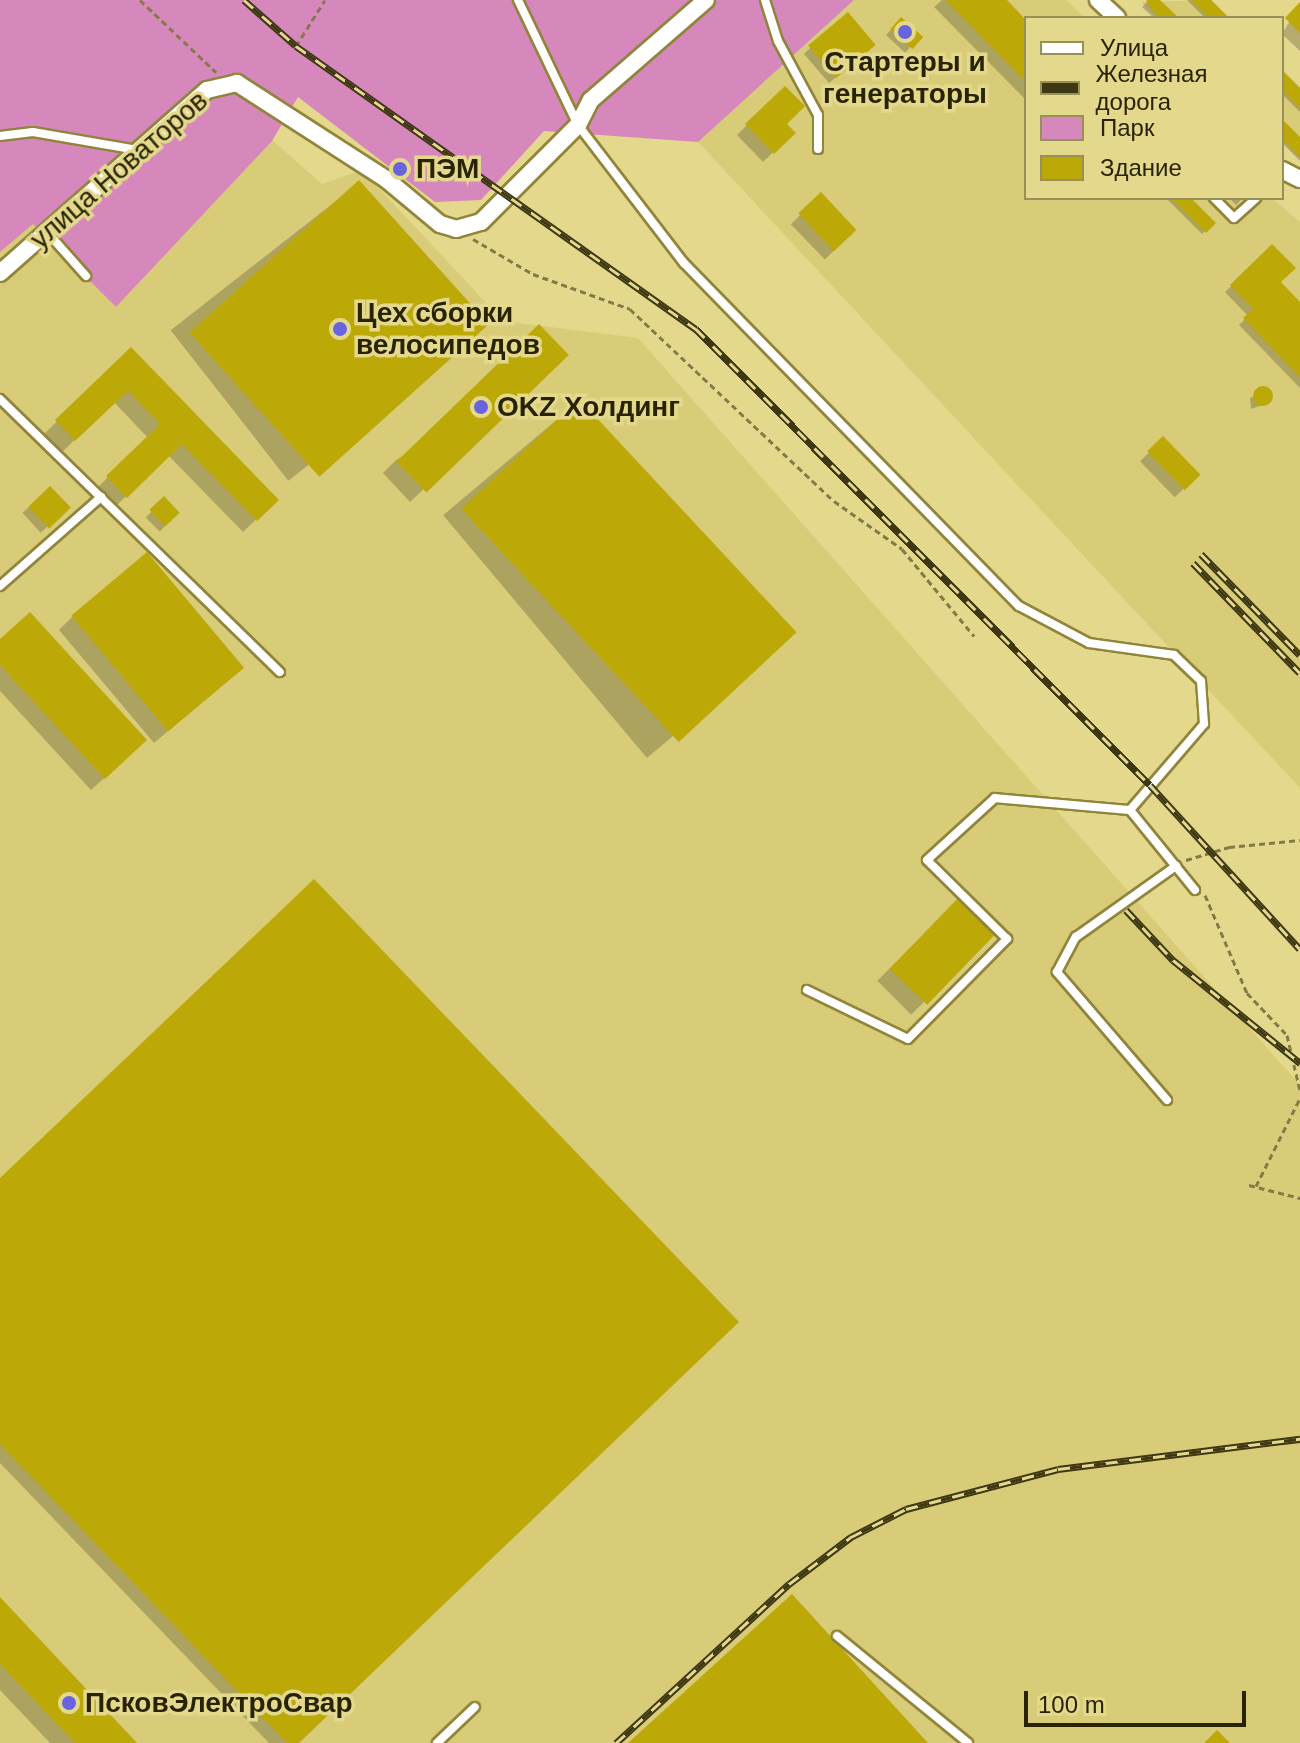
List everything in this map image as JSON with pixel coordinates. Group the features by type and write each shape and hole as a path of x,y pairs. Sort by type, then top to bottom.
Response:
{"street":[{"path":"448,226 481,222 578,125 591,100 706,0"},
{"path":"1098,0 1115,16"},
{"name":"улица Новаторов","path":"0,273 142,151 207,90 223,86 258,91 448,226"}],"lane":[{"path":"518,0 578,125 684,263 1019,606 1089,643 1174,655 1201,681 1204,724 1130,810"},
{"path":"765,0 778,41 818,115 818,149"},
{"path":"0,136 33,132 142,151"},
{"path":"1216,200 1234,218 1254,200"},
{"path":"47,232 86,276"},
{"path":"0,399 280,672"},
{"path":"0,586 101,497"},
{"path":"807,990 908,1039 1007,939 927,860 995,798 1130,810 1195,890"},
{"path":"1167,1100 1057,972 1076,937 1176,866"},
{"path":"837,1636 968,1743"},
{"path":"437,1743 475,1707"}],"path":[{"path":"140,0 223,86"},
{"path":"296,46 325,0"},
{"path":"448,226 533,274 630,309 834,501 902,549 974,636"},
{"path":"1176,866 1229,847 1300,840"},
{"path":"1195,890 1207,896 1247,993 1287,1035 1300,1091"},
{"path":"1256,1186 1300,1098"},
{"path":"1249,1185 1300,1198"}],"shaded area":[{"path":"854,0 1067,0 1083,16 1024,16 1024,200 1274,200 1300,222 1300,788 698,142"},
{"path":"1212,0 1228,16 1155,16 1141,2"},
{"path":"1284,71 1300,87 1300,159 1284,143"},
{"path":"272,140 322,184 362,170 503,321 638,338 1300,1085 1300,1743 0,1743 0,252 33,223 116,307"}],"green space":[{"path":"0,0 854,0 698,142 544,131 481,200 435,202 298,97 272,141 116,307 33,224 0,252"}],"building":[{"path":"945,0 1007,0 1024,18 1024,80"},
{"path":"1146,0 1160,0 1177,16 1157,16"},
{"path":"1191,0 1211,0 1227,16 1208,16"},
{"path":"1300,2 1300,33 1285,18"},
{"path":"848,12 876,45 836,78 808,45"},
{"path":"901,17 923,37 913,49 890,29"},
{"path":"1284,72 1300,88 1300,108 1284,92"},
{"path":"785,86 805,106 787,124 796,133 774,154 745,124"},
{"path":"1284,121 1300,137 1300,157 1284,141"},
{"name":"Цех сборки велосипедов","path":"359,180 489,324 319,477 190,333"},
{"path":"821,192 856,230 834,251 798,213"},
{"path":"1173,200 1193,200 1216,223 1206,233"},
{"path":"1272,244 1296,268 1281,282 1300,302 1300,377 1243,318 1253,309 1230,285"},
{"name":"OKZ Холдинг","path":"539,324 569,355 426,492 397,462"},
{"path":"131,347 279,500 257,521 182,444 127,498 106,476 160,424 128,391 75,441 55,420"},
{"path":"1263,386 1270,389 1273,396 1270,403 1263,406 1256,403 1253,396 1256,389"},
{"path":"579,399 797,632 679,742 461,509"},
{"path":"1163,436 1201,475 1185,490 1147,451"},
{"path":"50,486 71,508 49,528 28,507"},
{"path":"164,496 180,513 165,526 149,510"},
{"path":"147,552 244,668 168,731 71,616"},
{"path":"30,612 147,740 105,779 0,665 0,639"},
{"path":"314,879 739,1322 299,1743 287,1743 0,1444 0,1178"},
{"path":"960,896 997,932 927,1005 890,969"},
{"path":"792,1594 928,1743 628,1743"},
{"name":"ПсковЭлектроСвар","path":"0,1597 137,1743 75,1743 0,1664"},
{"path":"1217,1730 1230,1743 1204,1743"}],"railway":[{"path":"244,0 296,46 696,329 1150,785 1300,949"},
{"path":"1201,554 1300,655"},
{"path":"1193,563 1300,673"},
{"path":"1126,910 1173,960 1300,1063"},
{"path":"616,1743 789,1584 851,1537 906,1509 1058,1469 1300,1439"}],"place":[{"name":"Стартеры и генераторы","path":"905,32"},
{"name":"ПЭМ","path":"400,169"},
{"name":"Цех сборки велосипедов","path":"340,329"},
{"name":"OKZ Холдинг","path":"481,407"},
{"name":"ПсковЭлектроСвар","path":"69,1703"}]}
